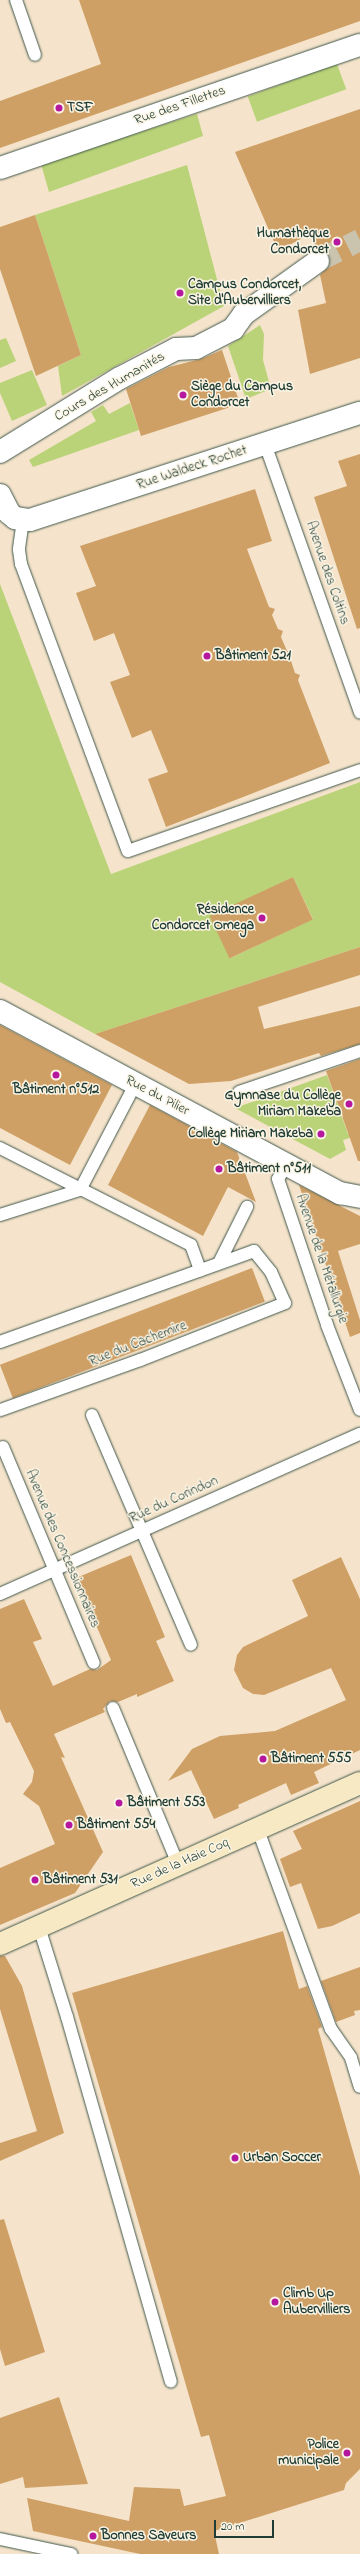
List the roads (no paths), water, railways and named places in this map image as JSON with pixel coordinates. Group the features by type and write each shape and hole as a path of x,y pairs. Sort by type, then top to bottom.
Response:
{"main road":[{"name":"Rue de la Haie Coq","path":"0,1944 360,1784"}],"street":[{"name":"Rue des Fillettes","path":"0,168 360,45"},
{"name":"Cours des Humanités","path":"0,452 120,378 176,349 196,348 233,329 244,314 318,261"},
{"name":"Rue Waldeck Rochet","path":"23,520 44,516 360,413"},
{"path":"0,495 9,513 23,520"},
{"name":"Rue du Pilier","path":"0,1011 135,1085 340,1193 360,1198"}],"lane":[{"path":"16,0 35,55"},
{"name":"Avenue des Coltins","path":"265,444 360,713"},
{"path":"23,520 19,550 21,564 128,851 360,770"},
{"path":"239,1092 360,1051"},
{"path":"0,1215 80,1190 135,1085"},
{"path":"0,1148 80,1190 191,1245 200,1270"},
{"name":"Avenue de la Métallurgie","path":"287,1164 278,1180 328,1325 360,1410"},
{"path":"0,1342 219,1263 247,1207"},
{"name":"Rue du Cachemire","path":"0,1410 140,1360 284,1303 270,1272 254,1251 219,1263"},
{"path":"92,1415 191,1645"},
{"name":"Rue du Corindon","path":"0,1594 360,1434"},
{"name":"Avenue des Concessionnaires","path":"3,1447 94,1663"},
{"path":"113,1708 178,1864"},
{"path":"258,1830 331,2029 356,2058 360,2087"},
{"path":"39,1927 67,2017 171,2381"},
{"path":"0,2539 71,2554"}],"tunnel":[{"path":"318,261 360,240"}],"place":[{"name":"TSF","path":"59,108"},
{"name":"Humathèque Condorcet","path":"337,242"},
{"name":"Campus Condorcet, Site d'Aubervilliers","path":"180,293"},
{"name":"Siège du Campus Condorcet","path":"183,395"},
{"name":"Bâtiment 521","path":"207,656"},
{"name":"Résidence Condorcet Omega","path":"262,918"},
{"name":"Bâtiment n°512","path":"56,1075"},
{"name":"Gymnase du Collège Miriam Makeba","path":"349,1104"},
{"name":"Collège Miriam Makeba","path":"321,1134"},
{"name":"Bâtiment n°511","path":"219,1169"},
{"name":"Bâtiment 555","path":"263,1759"},
{"name":"Bâtiment 553","path":"119,1803"},
{"name":"Bâtiment 554","path":"69,1825"},
{"name":"Bâtiment 531","path":"35,1880"},
{"name":"Urban Soccer","path":"235,2158"},
{"name":"Climb Up Aubervilliers","path":"275,2302"},
{"name":"Police municipale","path":"347,2453"},
{"name":"Bonnes Saveurs","path":"93,2536"}]}
